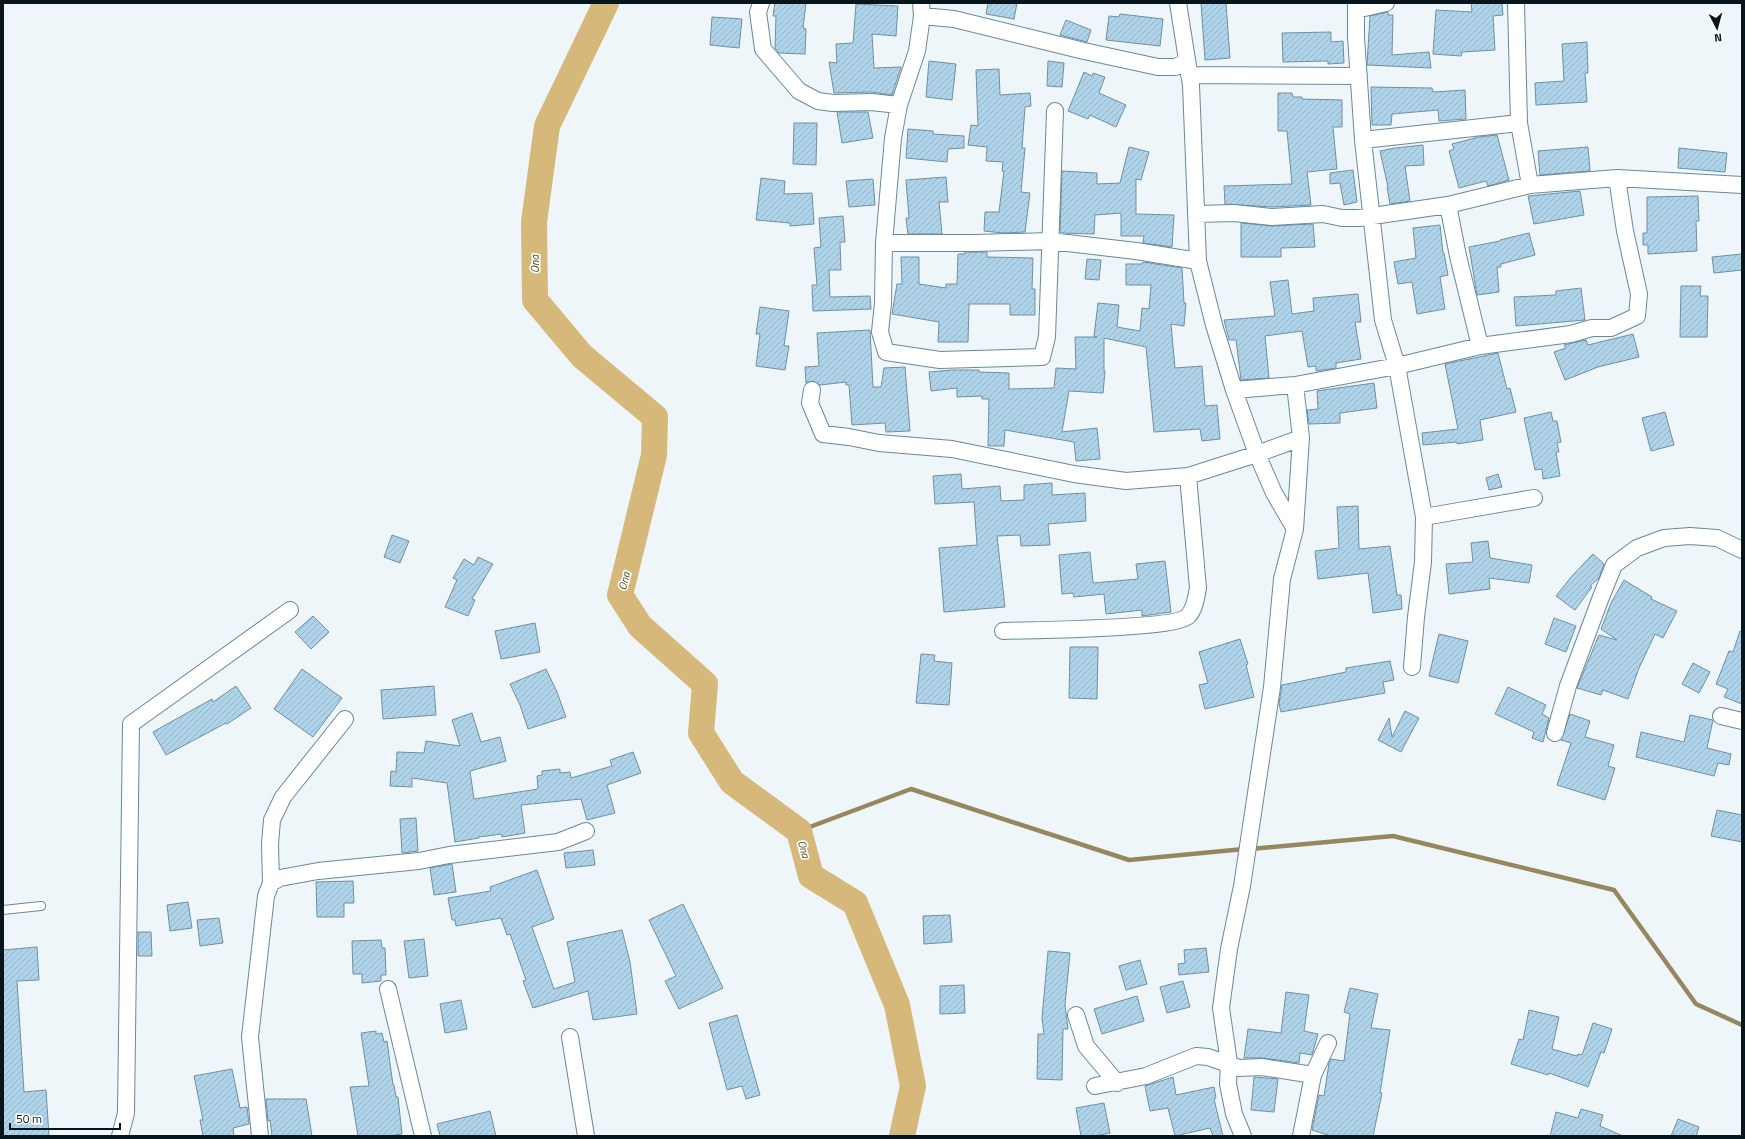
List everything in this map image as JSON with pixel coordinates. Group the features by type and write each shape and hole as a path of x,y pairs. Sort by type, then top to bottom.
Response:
{"street":[{"path":"761,3 758,12 763,49 799,91 818,101 833,103 871,102 899,105"},
{"path":"1178,3 1188,68 1198,261 1214,325 1234,390 1257,454 1274,493 1295,529"},
{"path":"1386,3 1356,6 1363,140 1383,320 1397,366 1424,517 1423,562 1416,617 1412,668"},
{"path":"1516,3 1519,123 1530,184"},
{"path":"1055,111 1047,337 1042,357 940,360 886,352 880,332 883,303 884,243 893,138 899,105 917,51 921,10 1084,51 1158,67 1359,76"},
{"path":"1363,140 1519,123"},
{"path":"1196,214 1234,213 1272,217 1323,214 1342,218 1359,218 1448,205 1530,184 1617,178 1742,185"},
{"path":"1234,390 1295,385 1397,366 1480,346 1571,334 1592,328 1611,328 1637,316 1639,294 1625,231 1617,178"},
{"path":"1448,205 1458,256 1480,346"},
{"path":"884,243 1050,241 1136,251 1198,261"},
{"path":"1243,1136 1234,1114 1228,1084 1229,1063 1221,1008 1229,949 1242,886 1272,687 1282,579 1295,529 1301,438 1295,385"},
{"path":"812,390 810,403 823,434 879,443 952,449 1074,474 1126,481 1188,476 1301,438"},
{"path":"1003,631 1153,625 1179,621 1187,617 1195,605 1198,588 1188,476"},
{"path":"1424,517 1534,498"},
{"path":"1555,733 1568,686 1614,566 1637,548 1664,538 1690,536 1717,538 1742,550"},
{"path":"120,1136 126,1113 131,724 290,610"},
{"path":"1721,716 1742,721"},
{"path":"260,1136 250,1037 266,896 271,883 270,844 272,820 283,797 345,719"},
{"path":"271,883 280,878 318,871 419,861 449,855 558,842 586,831"},
{"path":"388,989 424,1136"},
{"path":"1076,1015 1086,1046 1117,1083"},
{"path":"570,1037 586,1136"},
{"path":"1301,1136 1313,1075 1328,1043"},
{"path":"1095,1086 1117,1083 1146,1076 1196,1056 1208,1057 1229,1063 1239,1068 1262,1067 1313,1075"}],"lane":[{"path":"3,910 40,906"}],"building":[{"path":"775,3 806,3 803,28 806,29 805,54 779,53 775,48 776,16 773,16"},
{"path":"988,3 1017,3 1014,19 986,14"},
{"path":"1201,3 1226,3 1230,58 1205,60"},
{"path":"1471,3 1502,3 1503,15 1493,16 1495,50 1462,52 1461,56 1433,54 1436,10 1472,12"},
{"path":"856,4 898,6 896,36 872,34 874,68 901,67 892,95 871,92 834,93 829,62 837,63 836,44 853,43"},
{"path":"1388,12 1388,15 1393,15 1392,55 1429,52 1431,68 1367,65 1370,16"},
{"path":"1120,14 1163,19 1160,46 1106,40 1109,16 1119,17"},
{"path":"712,17 742,19 739,48 710,45"},
{"path":"1066,20 1091,30 1087,42 1060,35"},
{"path":"1331,32 1331,42 1343,41 1344,63 1328,64 1328,61 1283,62 1282,33"},
{"path":"1587,42 1588,73 1585,73 1587,102 1536,105 1535,83 1564,81 1562,44"},
{"path":"929,61 956,64 952,100 926,97"},
{"path":"1048,61 1064,63 1062,87 1047,86"},
{"path":"999,69 1000,95 1030,93 1031,106 1025,107 1022,148 1025,148 1021,192 1030,193 1025,232 1003,233 984,231 985,212 999,212 1004,171 1002,171 1003,162 986,161 987,147 968,145 971,125 978,126 976,70"},
{"path":"1084,72 1092,76 1093,73 1105,77 1099,93 1126,105 1116,127 1090,115 1088,119 1068,111"},
{"path":"1371,87 1432,88 1433,92 1465,90 1466,119 1439,121 1438,110 1392,114 1391,125 1372,125"},
{"path":"1278,93 1292,93 1293,97 1302,97 1302,99 1342,100 1342,127 1333,127 1337,169 1307,172 1311,205 1272,207 1225,204 1224,186 1292,184 1287,131 1278,131"},
{"path":"837,112 868,112 873,138 842,143"},
{"path":"794,123 817,123 816,165 793,164"},
{"path":"908,129 933,131 933,134 964,136 964,148 948,149 947,162 906,158"},
{"path":"1497,135 1509,180 1488,186 1486,181 1459,188 1449,151 1454,149 1452,144 1479,137"},
{"path":"1423,145 1424,165 1405,166 1410,201 1390,204 1380,151"},
{"path":"1129,147 1149,152 1141,180 1136,179 1136,214 1174,215 1172,247 1143,243 1144,236 1121,236 1121,213 1095,215 1094,234 1060,233 1062,171 1097,173 1097,184 1120,183"},
{"path":"1588,147 1590,171 1540,175 1538,151"},
{"path":"1679,148 1727,153 1725,172 1678,168"},
{"path":"1353,170 1357,202 1344,205 1340,183 1330,184 1330,173"},
{"path":"946,177 948,202 939,202 942,234 908,234 906,218 909,218 906,180"},
{"path":"761,178 785,181 784,194 812,193 814,224 790,226 790,223 756,220"},
{"path":"873,179 875,205 849,207 846,181"},
{"path":"1580,191 1584,215 1534,224 1528,196"},
{"path":"1698,196 1699,221 1696,221 1697,251 1648,254 1648,245 1643,245 1643,233 1647,233 1647,197"},
{"path":"843,216 845,242 840,242 841,270 829,270 830,297 870,296 871,309 813,311 812,285 817,285 814,248 821,247 819,218"},
{"path":"1241,223 1272,226 1313,224 1315,247 1281,248 1281,257 1241,257"},
{"path":"1440,225 1443,253 1448,275 1440,277 1445,309 1417,314 1412,282 1398,284 1394,262 1416,258 1413,228"},
{"path":"1529,233 1535,255 1501,264 1501,267 1497,267 1499,292 1477,295 1469,247 1500,241"},
{"path":"965,252 987,252 987,257 1033,258 1032,289 1035,289 1035,315 1010,315 1010,304 969,304 968,342 938,342 939,322 892,314 897,284 902,284 901,257 919,257 919,284 946,288 946,284 957,284 958,254 965,254"},
{"path":"1742,254 1742,270 1714,273 1712,257"},
{"path":"1087,259 1101,260 1099,280 1085,279"},
{"path":"1143,262 1182,268 1184,303 1186,303 1184,326 1171,324 1175,368 1202,366 1205,406 1217,405 1220,439 1202,441 1200,429 1154,432 1146,347 1104,338 1105,371 1103,393 1069,391 1062,432 1097,428 1100,459 1076,461 1074,442 1005,430 1004,446 988,446 989,399 982,399 982,396 957,397 957,388 931,391 929,372 952,370 979,370 979,372 1009,373 1009,389 1054,388 1056,368 1076,369 1075,337 1097,337 1094,336 1098,303 1119,305 1117,327 1140,331 1142,308 1149,309 1151,285 1126,285 1126,264 1142,264"},
{"path":"1288,280 1292,314 1314,311 1313,298 1358,294 1361,322 1355,322 1361,359 1336,363 1336,368 1316,371 1316,366 1308,367 1302,331 1265,336 1269,378 1241,380 1236,340 1229,340 1224,320 1275,316 1270,282"},
{"path":"1681,286 1701,286 1700,296 1708,296 1707,337 1680,337"},
{"path":"1581,288 1585,320 1516,326 1514,297 1556,295 1556,291"},
{"path":"760,307 789,311 784,346 789,346 785,370 756,366 760,334 756,334"},
{"path":"870,330 873,387 881,387 884,368 905,367 910,431 886,432 885,423 852,425 849,385 846,385 846,382 820,385 813,381 806,383 805,367 819,366 817,333"},
{"path":"1633,334 1639,357 1598,367 1565,380 1554,352 1566,348 1564,345 1586,340 1588,345"},
{"path":"1498,353 1507,389 1510,388 1516,412 1480,420 1483,440 1457,444 1457,442 1423,445 1422,433 1458,429 1445,364"},
{"path":"1374,383 1377,408 1340,413 1340,423 1309,424 1307,410 1318,409 1317,391"},
{"path":"1551,412 1553,421 1557,421 1561,442 1557,443 1559,452 1556,452 1560,476 1543,479 1542,469 1535,470 1524,418"},
{"path":"1665,412 1674,445 1651,451 1642,418"},
{"path":"961,474 962,489 1000,486 1001,501 1024,500 1024,485 1052,483 1052,495 1085,493 1086,521 1048,524 1050,545 1021,546 1020,535 997,536 1005,607 944,612 939,548 977,545 974,502 935,504 933,476"},
{"path":"1498,474 1502,487 1489,490 1486,478"},
{"path":"1358,506 1359,549 1390,546 1397,595 1401,595 1402,609 1373,613 1368,573 1318,579 1315,551 1339,548 1337,507"},
{"path":"392,535 409,541 400,563 384,557"},
{"path":"1488,541 1490,558 1532,565 1529,583 1489,578 1490,589 1449,594 1446,564 1473,562 1471,543"},
{"path":"1090,552 1093,583 1138,579 1136,564 1165,561 1171,612 1142,616 1142,610 1106,614 1104,594 1074,597 1073,593 1062,594 1059,555"},
{"path":"1593,554 1604,564 1599,578 1590,586 1592,587 1575,610 1556,596 1572,576"},
{"path":"478,557 493,564 472,599 475,600 468,616 445,607 457,580 453,578 464,559 474,565"},
{"path":"1624,580 1652,597 1651,599 1677,611 1663,638 1655,634 1639,668 1628,699 1603,690 1601,695 1577,688 1599,635 1617,640 1601,629 1611,603"},
{"path":"313,616 329,632 311,649 295,632"},
{"path":"1554,618 1576,626 1566,652 1545,644"},
{"path":"535,623 540,652 501,659 495,631"},
{"path":"1740,631 1742,632 1742,704 1724,697 1728,689 1716,684 1729,651 1733,652"},
{"path":"1439,634 1468,641 1458,683 1429,676"},
{"path":"1240,639 1248,664 1246,665 1254,697 1205,709 1199,685 1208,683 1199,652"},
{"path":"1070,647 1098,647 1097,699 1069,698"},
{"path":"921,654 935,655 934,661 952,663 949,705 916,703"},
{"path":"1390,661 1394,680 1383,682 1385,693 1281,712 1279,704 1282,685 1346,672 1346,668"},
{"path":"1693,663 1710,672 1699,693 1682,684"},
{"path":"302,669 342,698 313,737 274,709"},
{"path":"546,669 557,692 566,717 528,729 520,705 510,684"},
{"path":"236,686 251,708 227,724 226,723 166,755 153,732 212,699 213,702"},
{"path":"434,686 436,715 383,719 381,690"},
{"path":"1508,687 1546,705 1542,714 1549,718 1543,742 1532,738 1534,732 1495,714"},
{"path":"1405,711 1419,718 1401,752 1378,740 1389,718 1392,737"},
{"path":"472,713 481,742 500,737 506,761 470,771 474,799 538,789 537,776 542,775 542,771 560,769 560,773 570,772 571,778 612,766 610,760 633,752 641,773 607,785 615,813 587,820 581,799 521,805 525,833 502,837 501,834 455,842 447,783 412,778 412,787 390,786 391,771 396,772 397,752 424,753 426,741 460,746 452,720"},
{"path":"1570,714 1590,721 1585,737 1614,745 1608,766 1615,768 1605,800 1557,785 1571,743 1561,740"},
{"path":"1690,715 1713,720 1707,748 1731,754 1729,765 1718,763 1714,776 1636,757 1641,732 1684,742"},
{"path":"1717,810 1742,815 1742,842 1711,836"},
{"path":"416,818 418,851 402,853 400,819"},
{"path":"593,850 595,865 566,868 564,853"},
{"path":"452,864 456,892 434,895 430,868"},
{"path":"537,870 554,919 532,927 554,989 575,982 567,942 622,930 630,962 637,1014 593,1020 588,991 533,1008 523,981 526,980 510,934 507,935 501,918 456,926 455,920 452,920 448,898 491,891 490,887"},
{"path":"353,881 354,903 344,903 344,917 317,917 316,882"},
{"path":"188,902 192,928 170,931 167,905"},
{"path":"683,904 723,988 679,1009 665,981 676,976 649,920"},
{"path":"950,915 952,942 924,944 923,916"},
{"path":"219,918 223,943 200,946 197,920"},
{"path":"138,932 151,932 152,956 138,956"},
{"path":"424,939 428,976 409,978 404,941"},
{"path":"381,940 382,948 385,948 386,975 381,975 381,981 362,983 362,974 353,974 352,941"},
{"path":"37,947 39,980 17,981 24,1092 46,1090 49,1136 3,1136 3,950"},
{"path":"1206,948 1209,972 1179,975 1178,964 1185,963 1184,950"},
{"path":"1048,951 1070,953 1065,1005 1068,1029 1063,1029 1062,1080 1037,1079 1038,1034 1044,1034 1042,1018"},
{"path":"1140,960 1147,984 1126,990 1119,966"},
{"path":"1183,981 1190,1007 1167,1013 1160,987"},
{"path":"964,985 965,1013 940,1014 940,986"},
{"path":"1350,988 1378,994 1371,1028 1390,1030 1380,1093 1382,1093 1373,1136 1331,1136 1312,1130 1319,1095 1324,1096 1329,1063 1331,1059 1344,1061 1350,1014 1344,1012"},
{"path":"1286,992 1309,995 1304,1031 1318,1034 1312,1055 1300,1053 1299,1063 1263,1058 1244,1058 1248,1029 1281,1033"},
{"path":"1137,996 1144,1021 1102,1034 1094,1009"},
{"path":"461,1000 467,1029 445,1033 440,1004"},
{"path":"1529,1010 1559,1017 1552,1049 1577,1056 1578,1054 1582,1055 1593,1023 1612,1029 1604,1053 1601,1052 1588,1087 1549,1073 1548,1075 1511,1064 1519,1039 1523,1040"},
{"path":"737,1015 760,1095 746,1099 742,1086 727,1090 709,1023"},
{"path":"376,1031 376,1034 382,1033 384,1042 387,1041 393,1085 396,1097 398,1097 402,1134 389,1136 358,1136 350,1087 369,1086 361,1033"},
{"path":"232,1069 240,1108 247,1107 249,1124 233,1128 234,1136 203,1136 200,1120 203,1120 194,1076"},
{"path":"1173,1077 1176,1095 1214,1087 1216,1098 1214,1099 1223,1136 1213,1136 1210,1128 1175,1136 1168,1108 1150,1111 1145,1086"},
{"path":"1254,1077 1278,1079 1274,1112 1251,1110"},
{"path":"266,1099 306,1099 312,1136 272,1136 270,1120 268,1121"},
{"path":"1104,1103 1110,1133 1095,1136 1081,1136 1076,1108"},
{"path":"1581,1109 1603,1115 1600,1126 1623,1136 1550,1136 1556,1112 1578,1118"},
{"path":"490,1111 496,1136 440,1136 437,1124"},
{"path":"1678,1119 1699,1127 1696,1136 1671,1136"}],"waterway":[{"name":"Ona","path":"606,3 547,126 534,222 535,300 582,356 655,417 654,455 620,595 640,626 705,684 701,733 732,782 799,831 811,876 855,903 897,1005 913,1086 902,1136"},
{"path":"799,831 911,789 1129,860 1244,849"},
{"path":"1251,849 1393,836 1614,890 1696,1004 1742,1025"}]}
